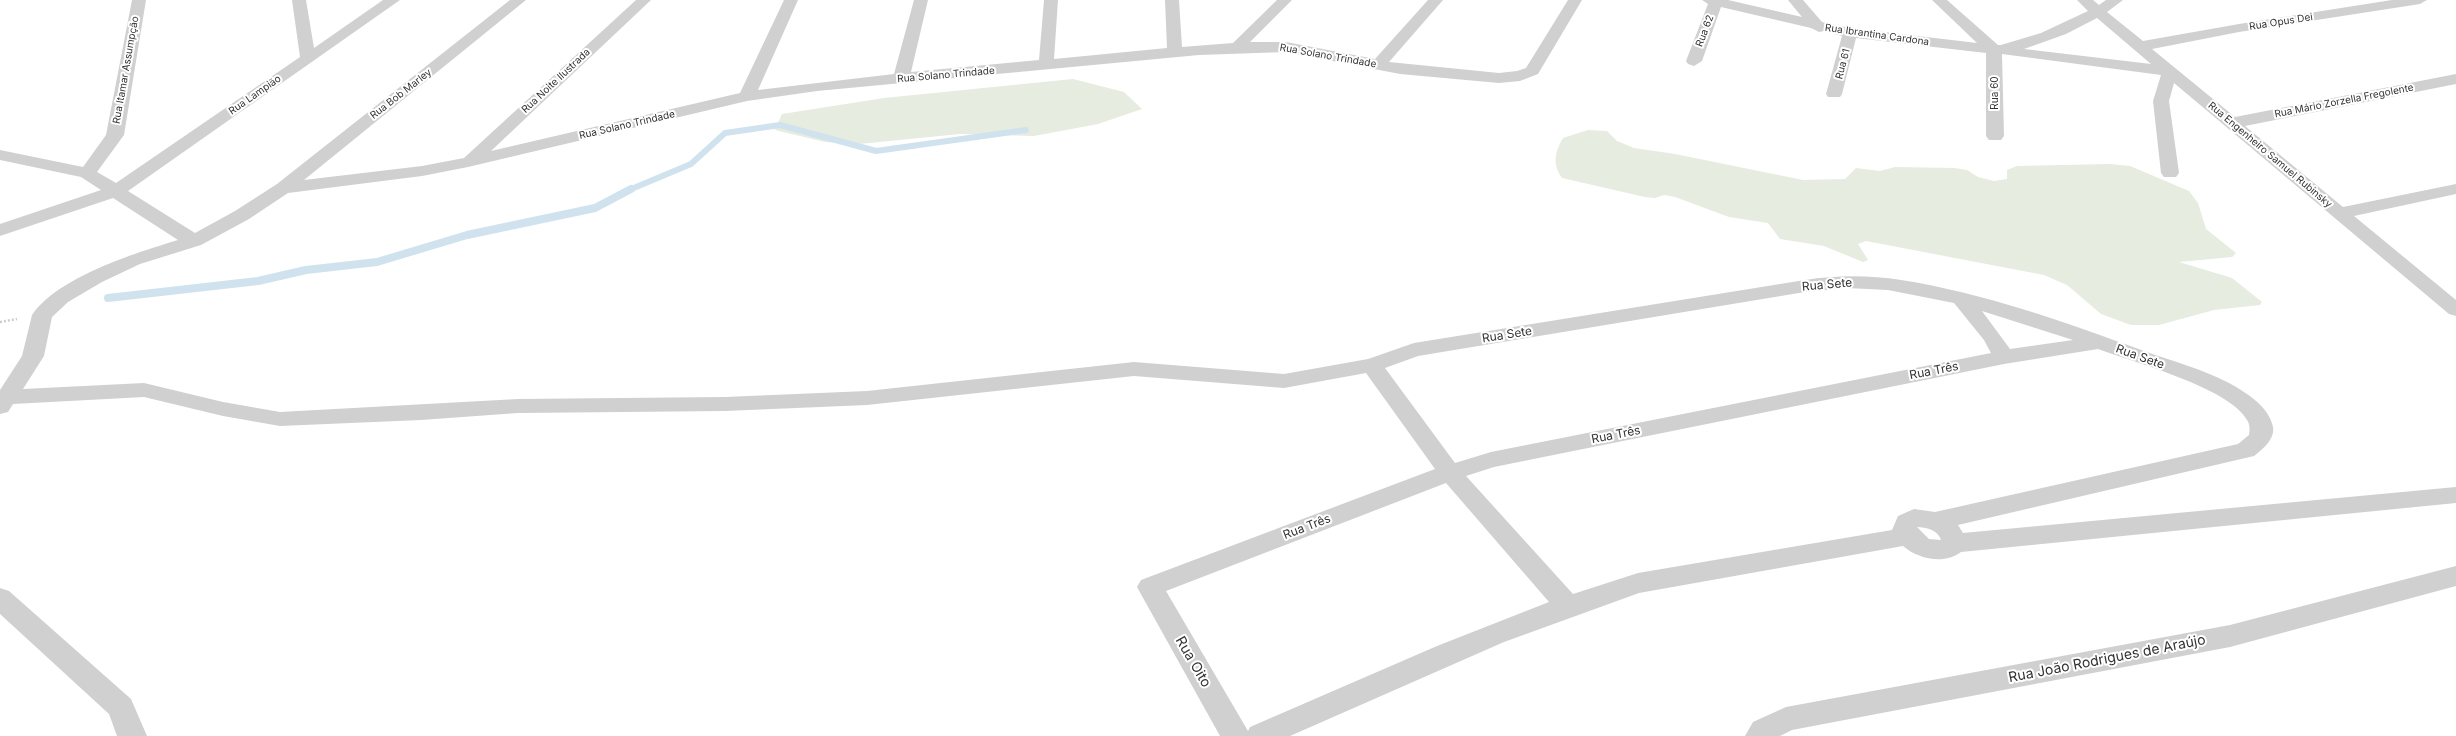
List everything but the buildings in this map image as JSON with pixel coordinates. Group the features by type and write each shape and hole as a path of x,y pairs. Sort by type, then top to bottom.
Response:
{"street":[{"name":"Rua Itamar Assumpção","path":"87,173 115,135 139,0"},
{"path":"299,0 308,58"},
{"name":"Rua Lampião","path":"0,230 118,190 393,0"},
{"name":"Rua Bob Marley","path":"4,402 33,356 42,315 62,298 95,278 133,260 194,241 242,215 283,188 519,0"},
{"name":"Rua Noite Ilustrada","path":"468,162 644,0"},
{"path":"747,96 791,0"},
{"path":"901,79 921,0"},
{"path":"1046,66 1051,0"},
{"path":"1172,0 1175,52"},
{"path":"1237,47 1284,0"},
{"path":"1378,65 1436,0"},
{"name":"Rua Solano Trindade","path":"283,188 422,171 468,162 747,96 817,86 1046,66 1175,52 1237,47 1286,47 1400,69 1499,78 1527,74 1532,71 1575,0"},
{"path":"1795,0 1819,28"},
{"path":"1939,0 1998,50"},
{"name":"Rua Engenheiro Samuel Rubinsky","path":"2084,0 2142,46 2456,310"},
{"name":"Rua Ibrantina Cardona","path":"1998,50 2021,46 2065,31 2116,0"},
{"path":"2321,0 2347,12"},
{"name":"Rua Opus Dei","path":"2142,46 2239,28 2420,0"},
{"name":"Rua Ibrantina Cardona","path":"1712,1 1819,28 1850,33 2170,71"},
{"name":"Rua 62","path":"1694,61 1712,1"},
{"name":"Rua 61","path":"1834,94 1850,33"},
{"name":"Rua 60","path":"1995,136 1998,50"},
{"path":"2170,71 2161,101 2170,173"},
{"name":"Rua Mário Zorzella Fregolente","path":"2232,123 2456,79"},
{"path":"0,155 87,173 118,190 194,241"},
{"path":"2340,213 2456,189"},
{"name":"Rua Sete","path":"4,402 144,390 223,410 280,419 421,413 518,406 675,405 867,398 1134,369 1214,377 1284,381 1372,365 1414,350 1823,283 1864,282 1890,284 1960,298 2003,310 2100,342 2212,384 2242,401 2260,421 2262,430 2260,438 2255,445 2246,450 1936,521"},
{"path":"1960,298 1993,338 2004,357"},
{"name":"Rua Três","path":"1150,587 1448,472 1499,458 2004,357 2100,342"},
{"path":"1372,365 1398,405 1448,472 1523,558 1568,605"},
{"path":"1954,543 1953,535 1947,528 1936,521 1914,518 1907,522 1904,529 1908,536 1928,549 1944,549 1949,548 1954,543 2456,496"},
{"path":"1260,736 1568,605 1638,583 1908,536"},
{"name":"Rua João Rodrigues de Araújo","path":"1760,736 1763,731 1786,719 2230,636 2456,576"},
{"name":"Rua Oito","path":"1150,587 1235,736"},
{"path":"0,598 121,707 132,736"}],"shaded area":[{"path":"1073,79 1124,92 1142,109 1098,124 1034,136 960,134 859,144 825,142 775,130 782,114 884,98"},
{"path":"1588,130 1607,131 1617,141 1634,148 1675,154 1803,180 1845,179 1856,168 1880,171 1895,167 1954,168 1967,170 1978,177 1994,181 2007,179 2007,170 2017,166 2110,164 2130,166 2189,191 2198,203 2206,229 2236,253 2232,257 2179,262 2232,278 2262,302 2260,305 2214,310 2159,325 2131,325 2101,314 2067,285 2044,275 1866,241 1858,244 1868,260 1863,262 1824,246 1780,239 1768,223 1729,217 1675,197 1664,195 1655,198 1645,197 1562,178 1557,168 1556,158 1558,148 1563,138"}],"waterway":[{"path":"630,190 691,164 725,133 780,125 876,151 1026,130"},
{"path":"108,298 258,281 306,270 377,262 467,235 595,208 630,190"}]}
